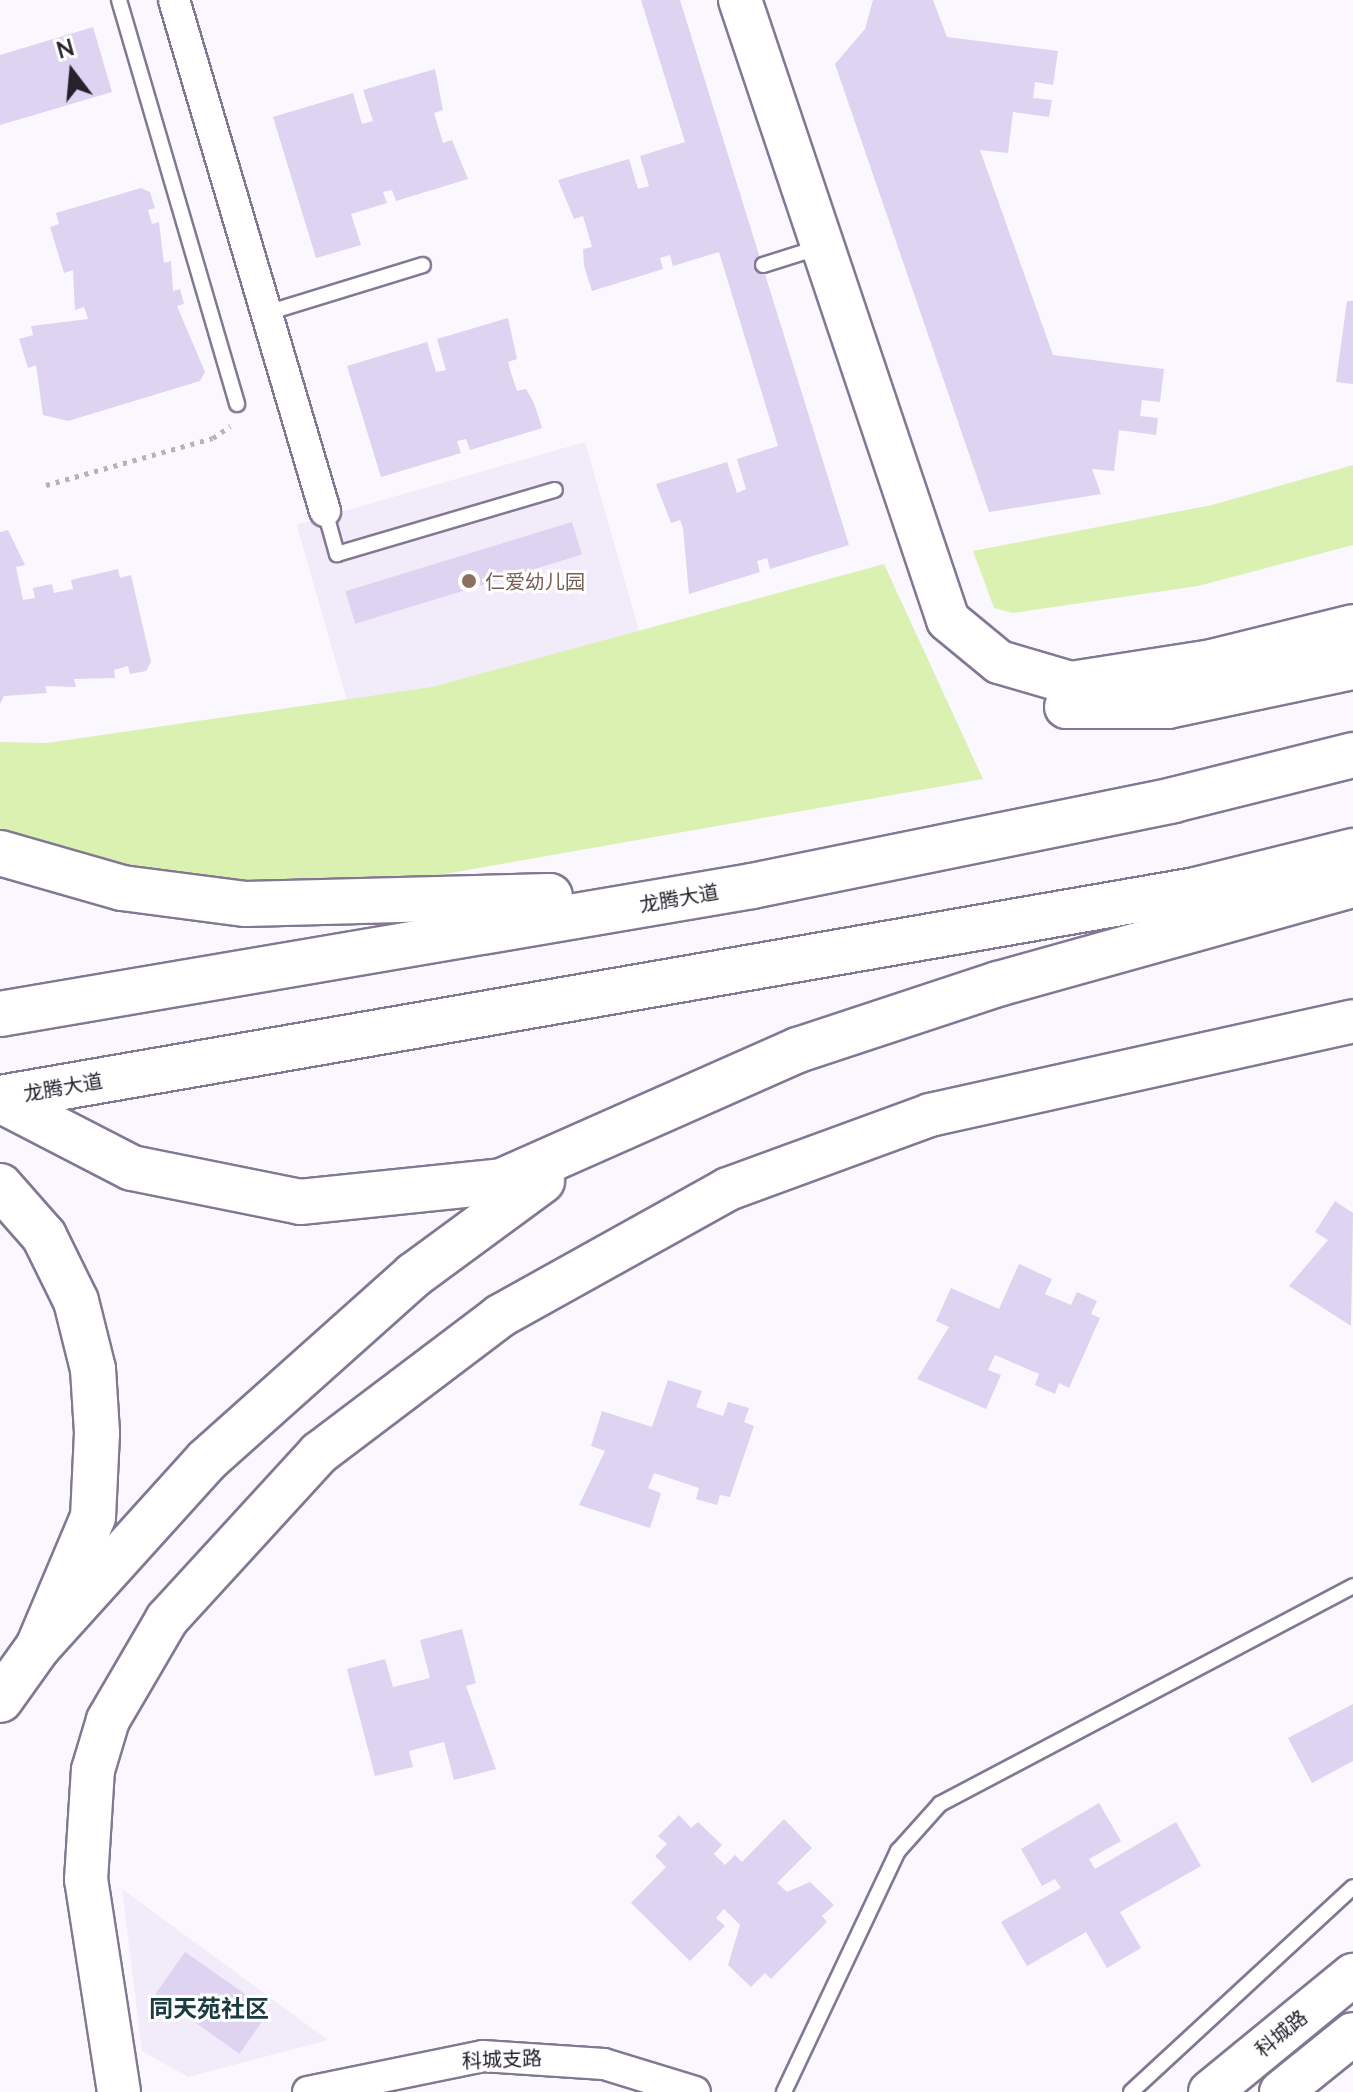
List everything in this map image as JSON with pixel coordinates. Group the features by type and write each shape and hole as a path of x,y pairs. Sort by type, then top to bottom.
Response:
{"highway":[{"name":"龙腾大道","path":"0,1014 752,886 1173,800 1353,755"},
{"name":"龙腾大道","path":"0,1099 1195,890 1353,851"},
{"path":"0,853 122,888 246,904 752,886"},
{"path":"0,1099 132,1168 300,1202 502,1181 798,1050 998,984 1353,885"},
{"path":"0,1700 38,1647 207,1460 414,1275 635,1121"},
{"path":"0,1186 44,1236 76,1301 93,1369 93,1517 38,1647"}],"main road":[{"path":"740,0 922,559 948,620 1007,688 1067,707 1168,707 1353,668"},
{"path":"948,620 999,662 1071,683 1212,661 1353,626"},
{"path":"119,2092 86,1880 93,1770 108,1720 167,1619 319,1453 500,1316 728,1189 930,1115 1353,1021"},
{"name":"科城路","path":"1210,2092 1353,1975"},
{"path":"1281,2092 1353,2034"}],"street":[{"path":"174,0 325,511"},
{"name":"科城支路","path":"308,2092 483,2056 604,2064 695,2092"}],"lane":[{"path":"119,0 237,404"},
{"path":"763,265 820,247"},
{"path":"267,313 423,265"},
{"path":"325,511 337,554 555,490"},
{"path":"784,2092 898,1851 940,1804 1353,1586"},
{"path":"1131,2092 1353,1887"}],"path":[{"path":"46,485 213,438 235,419 237,404"}],"shaded area":[{"name":"仁爱幼儿园","path":"585,442 640,635 352,718 297,525"},
{"path":"122,1889 328,2040 188,2077 142,2051"}],"green space":[{"path":"1353,465 1353,545 1198,586 1013,613 994,608 973,551 1212,505"},
{"path":"884,564 983,779 382,885 189,882 0,837 0,742 47,743 432,687"}],"building":[{"path":"641,0 680,0 849,545 770,569 767,558 757,561 760,572 689,594 683,528 680,520 671,523 656,484 727,462 737,493 746,489 737,459 778,446 719,252 673,266 670,255 660,258 663,269 592,291 584,266 583,249 592,247 583,216 574,219 558,180 629,159 638,189 649,186 640,156 685,142"},
{"path":"873,0 933,0 947,37 1058,51 1053,85 1035,82 1033,98 1052,100 1049,117 1013,112 1008,153 980,150 1053,355 1164,369 1160,402 1142,400 1140,416 1158,418 1156,435 1119,430 1114,471 1092,469 1101,494 989,512 835,64 865,29"},
{"path":"93,27 112,92 0,125 0,55"},
{"path":"435,69 443,110 434,113 443,143 452,140 468,179 396,201 392,190 383,192 387,203 351,214 361,245 316,258 273,117 353,93 362,124 373,121 363,90"},
{"path":"141,188 150,192 155,208 148,210 152,224 159,222 164,263 171,261 173,291 180,289 184,304 177,306 205,372 200,381 68,421 43,415 36,365 28,368 19,339 33,335 31,326 88,319 84,307 75,310 73,270 64,273 50,227 59,224 56,213"},
{"path":"1347,301 1353,301 1353,384 1336,382"},
{"path":"508,318 517,359 508,362 510,370 517,391 526,389 534,403 542,428 470,450 466,439 457,441 461,453 381,477 347,366 427,342 436,372 446,370 437,339"},
{"path":"572,522 582,555 355,624 345,591"},
{"path":"8,530 25,565 16,567 23,600 35,598 33,588 52,584 54,593 73,589 71,580 118,569 120,578 131,575 151,662 146,671 130,674 128,666 114,670 115,678 74,679 76,687 45,686 47,693 4,696 0,704 0,532"},
{"path":"1335,1201 1353,1213 1351,1326 1289,1286 1328,1240 1315,1232"},
{"path":"1019,1264 1052,1279 1045,1294 1071,1305 1077,1292 1097,1301 1091,1314 1100,1318 1069,1388 1059,1383 1055,1394 1035,1385 1039,1374 995,1355 988,1370 1001,1375 986,1409 917,1379 949,1327 936,1321 951,1288 999,1309"},
{"path":"668,1380 702,1391 696,1407 723,1416 728,1402 749,1408 744,1422 754,1426 730,1497 720,1495 717,1505 696,1499 699,1488 654,1473 648,1488 661,1493 650,1528 579,1505 605,1451 591,1446 602,1411 652,1427"},
{"path":"462,1629 476,1683 466,1686 496,1769 454,1780 444,1742 409,1751 413,1767 375,1776 347,1669 385,1659 393,1687 430,1678 420,1640"},
{"path":"1353,1704 1353,1761 1312,1783 1288,1738"},
{"path":"1099,1803 1121,1841 1089,1859 1095,1869 1176,1822 1201,1866 1120,1912 1141,1948 1107,1968 1086,1932 1027,1966 1001,1922 1061,1888 1055,1879 1042,1886 1021,1849"},
{"path":"679,1815 691,1828 698,1822 722,1845 714,1854 725,1865 735,1855 742,1862 784,1819 812,1848 777,1883 787,1892 810,1882 834,1905 822,1916 827,1922 771,1979 765,1973 751,1987 728,1965 740,1925 724,1909 716,1918 725,1926 690,1961 631,1903 666,1867 655,1856 667,1844 658,1836"},
{"path":"185,1952 269,2011 240,2054 155,1995"}],"place":[{"name":"仁爱幼儿园","path":"469,581"}],"district":[{"name":"同天苑社区","path":"209,2008"}]}
